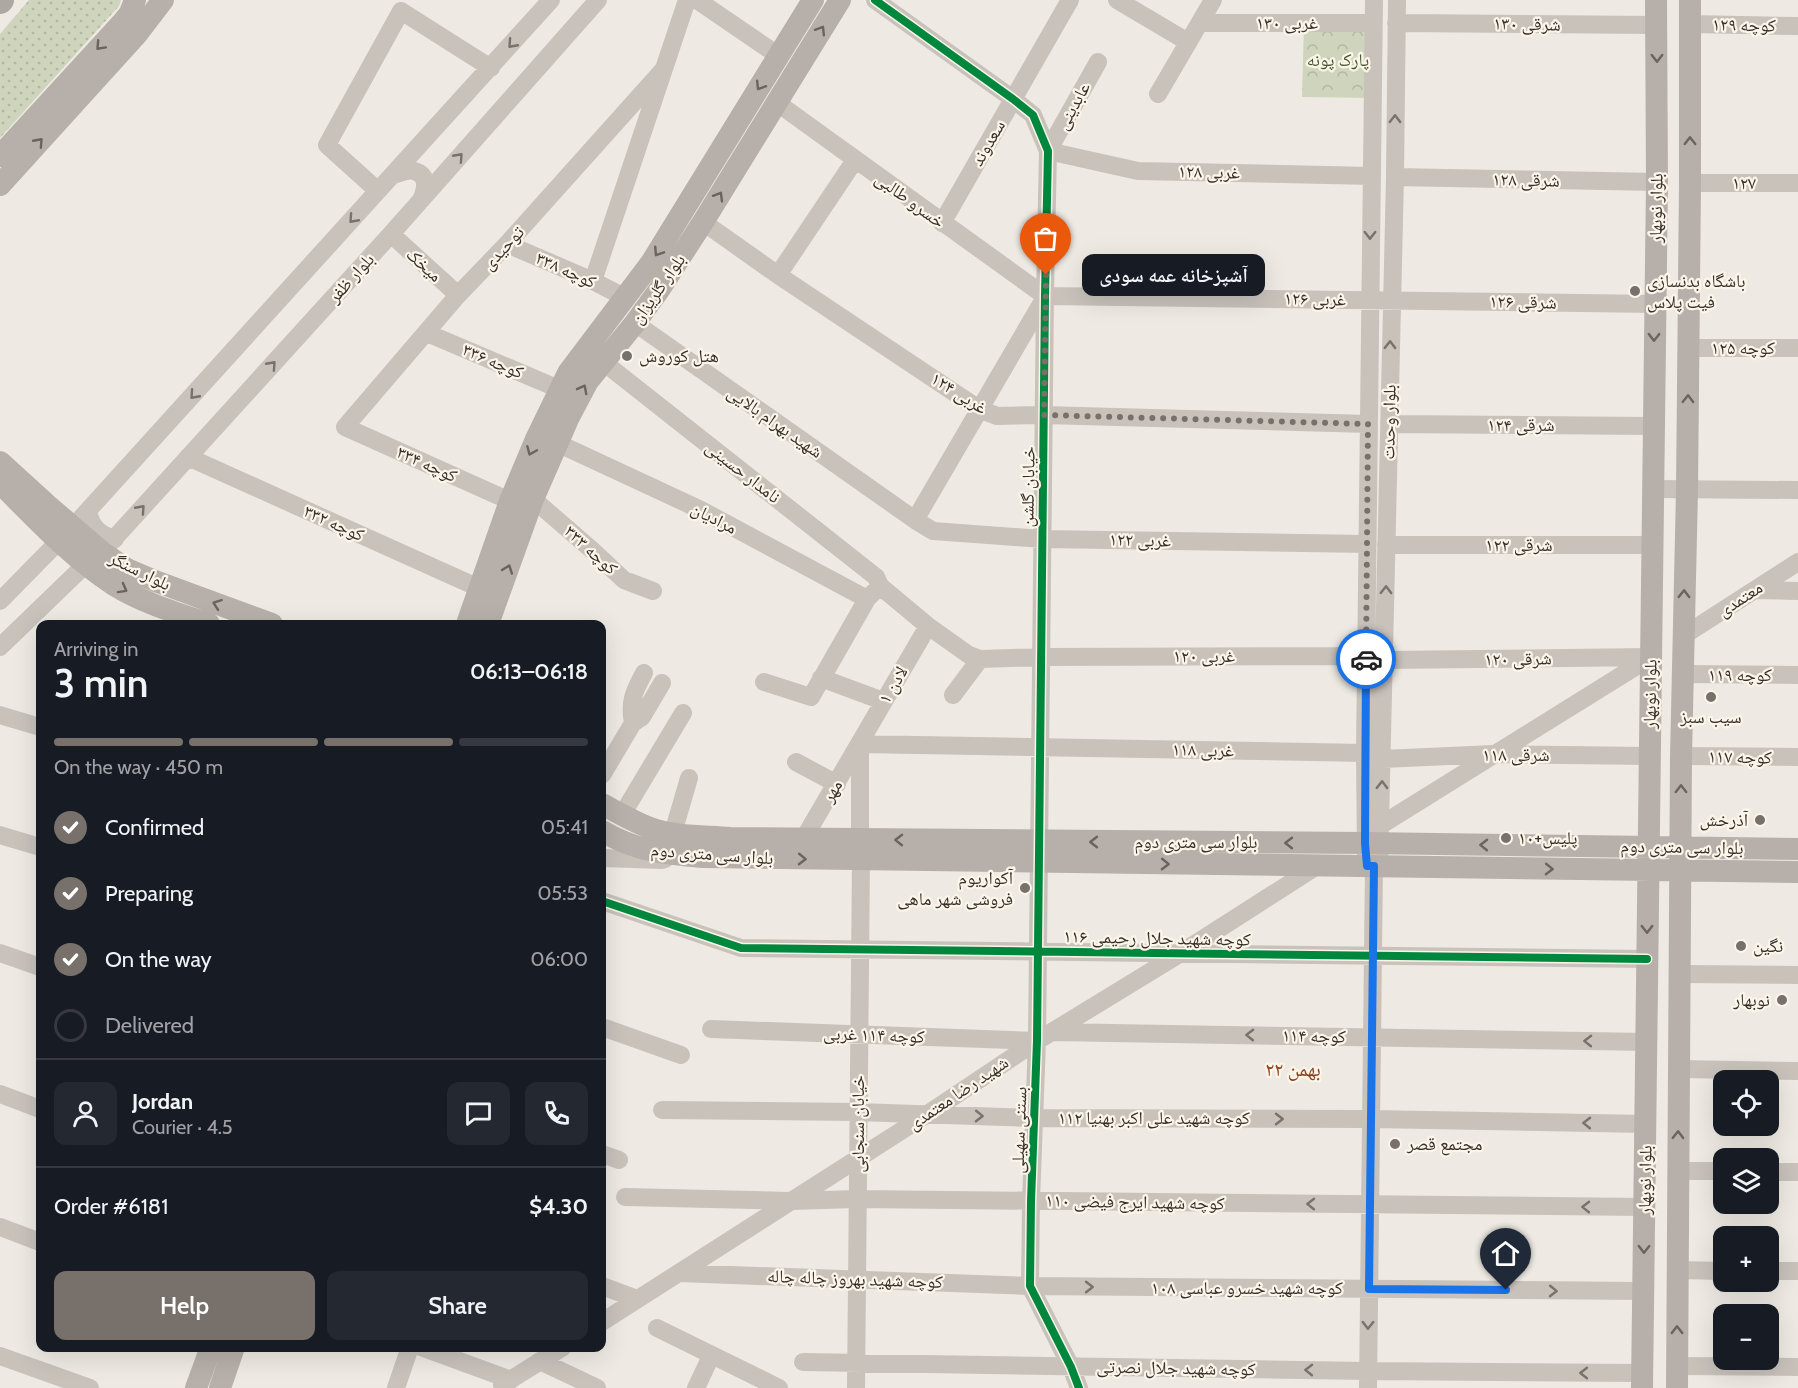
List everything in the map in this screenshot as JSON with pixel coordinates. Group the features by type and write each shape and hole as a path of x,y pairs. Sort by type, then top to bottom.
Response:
{"main road":[{"path":"0,156 130,13 135,0"},
{"path":"0,185 137,34 163,0"},
{"name":"بلوار گلریزان","path":"468,620 510,501 568,373 661,246 813,0"},
{"name":"بلوار گلریزان","path":"489,620 533,500 568,419 588,381 659,290 840,0"},
{"name":"بلوار نوبهار","path":"1642,1380 1657,182 1656,0"},
{"name":"بلوار نوبهار","path":"1677,1377 1681,756 1689,348 1690,0"},
{"path":"0,447 39,510"},
{"name":"بلوار سنگر","path":"0,462 39,510"},
{"name":"بلوار سنگر","path":"0,483 39,510 66,534 127,568 155,581 261,620"},
{"path":"0,491 39,510"},
{"name":"بلوار سنگر","path":"101,552 114,585 199,620"},
{"name":"بلوار سی متری دوم","path":"606,806 657,830 674,844 703,857 860,849 1039,852 1317,866 1798,872"},
{"name":"بلوار سی متری دوم","path":"606,833 643,850 730,838 804,838 860,849"},
{"name":"بلوار سی متری دوم","path":"1039,852 1376,837 1648,847 1798,849"},
{"path":"196,1388 209,1352"},
{"path":"220,1388 232,1352"}],"street":[{"name":"بلوار ظفر","path":"0,647 101,552 391,234 598,0"},
{"path":"593,281 687,0"},
{"path":"697,0 779,56"},
{"name":"خیابان گلشن","path":"875,0 1033,115 1048,151 1039,852"},
{"name":"سعدوند","path":"942,223 1070,0"},
{"path":"1117,0 1188,42"},
{"path":"1158,94 1213,0"},
{"name":"بلوار وحدت","path":"1368,1380 1373,866 1376,837 1375,658 1367,544 1374,0"},
{"name":"بلوار وحدت","path":"1375,658 1386,545 1397,0"},
{"path":"0,601 66,534 491,68 546,2"},
{"path":"378,191 327,145 401,12 491,68"},
{"name":"۱۳۰ شرقی","path":"1396,22 1657,25"},
{"name":"۱۳۰ غربی","path":"1200,23 1373,23"},
{"name":"کوچه ۱۲۹","path":"1690,24 1798,26"},
{"name":"عابدینی","path":"1048,151 1098,62"},
{"name":"توحیدی","path":"345,427 458,295 507,244 663,70"},
{"name":"خسرو طالبی","path":"776,102 1045,296"},
{"name":"۱۲۸ غربی","path":"1048,151 1138,171 1372,176"},
{"path":"778,275 855,160"},
{"path":"394,174 415,171 420,174 425,179 426,185 421,200"},
{"name":"۱۲۸ شرقی","path":"1395,177 1657,182"},
{"name":"۱۲۷","path":"1690,183 1798,183"},
{"name":"۱۲۴ غربی","path":"703,222 778,275 979,409 997,416 1044,415 1368,424"},
{"name":"میخک","path":"391,234 458,295"},
{"name":"کوچه ۳۳۸","path":"507,244 624,297"},
{"path":"915,520 1045,296"},
{"name":"۱۲۶ غربی","path":"1045,296 1391,300"},
{"name":"۱۲۶ شرقی","path":"1391,300 1655,304"},
{"name":"شهید بهرام بالایی","path":"635,323 915,520"},
{"name":"کوچه ۳۳۶","path":"427,333 560,390"},
{"name":"کوچه ۱۲۵","path":"1689,348 1798,348"},
{"name":"نامدار حسینی","path":"602,361 876,578 873,593"},
{"name":"۱۲۴ شرقی","path":"1389,424 1653,426"},
{"name":"کوچه ۳۳۴","path":"345,427 510,501"},
{"name":"مرادیان","path":"557,443 873,593"},
{"name":"کوچه ۳۳۲","path":"188,457 479,588"},
{"path":"1652,489 1798,490"},
{"name":"کوچه ۳۳۳","path":"533,500 624,580 653,591"},
{"name":"۱۲۲ غربی","path":"915,520 933,531 1042,539 1367,544"},
{"path":"69,581 71,573 68,562 59,555 66,534 91,522 96,530 105,536 101,552"},
{"name":"۱۲۲ شرقی","path":"1386,545 1652,545"},
{"name":"معتمدی","path":"1683,636 1798,562"},
{"path":"1755,590 1798,591"},
{"path":"764,682 811,697 873,593 928,626 969,655 980,659 953,695"},
{"name":"لادن ۱","path":"860,744 928,626"},
{"name":"۱۲۰ غربی","path":"980,659 1041,657 1375,658"},
{"path":"1376,837 1493,754 1651,657"},
{"name":"۱۲۰ شرقی","path":"1375,658 1651,657"},
{"path":"633,723 631,714 634,692 644,673"},
{"name":"کوچه ۱۱۹","path":"1683,674 1798,675"},
{"path":"821,678 883,701"},
{"path":"606,768 633,723 642,717 662,683"},
{"path":"622,815 682,713"},
{"path":"0,715 36,726"},
{"name":"۱۱۸ غربی","path":"860,744 1374,756"},
{"name":"مهر","path":"804,838 860,744"},
{"name":"خیابان سنجابی","path":"856,1388 860,744"},
{"name":"۱۱۸ شرقی","path":"1374,756 1493,754 1649,756"},
{"name":"کوچه ۱۱۷","path":"1681,756 1798,757"},
{"path":"796,762 837,784"},
{"path":"606,858 662,860 674,844 689,778"},
{"path":"0,835 36,846"},
{"name":"بستنی سهیلی","path":"1039,852 1037,1041 1030,1286 1071,1366 1078,1388"},
{"name":"شهید رضا معتمدی","path":"606,1319 858,1159 1037,1041 1317,866"},
{"name":"کوچه شهید جلال رحیمی ۱۱۶","path":"606,902 741,948 1647,959"},
{"path":"0,953 36,966"},
{"path":"1680,974 1798,975"},
{"path":"606,1028 681,1054"},
{"name":"کوچه ۱۱۴ غربی","path":"711,1029 1037,1041"},
{"name":"کوچه ۱۱۴","path":"1054,1032 1647,1042"},
{"path":"1679,1069 1798,1071"},
{"path":"0,1094 36,1108"},
{"name":"کوچه شهید علی اکبر بهنیا ۱۱۲","path":"662,1110 858,1112 1034,1118 1371,1119 1646,1124"},
{"path":"606,1155 619,1160"},
{"path":"1678,1171 1713,1171"},
{"path":"1779,1172 1798,1172"},
{"name":"کوچه شهید ایرج فیضی ۱۱۰","path":"625,1197 792,1201 856,1199 1645,1207"},
{"path":"0,1227 36,1240"},
{"path":"1677,1270 1713,1271"},
{"path":"1779,1271 1798,1271"},
{"name":"کوچه شهید بهروز چاله چاله","path":"679,1273 1030,1286"},
{"name":"کوچه شهید خسرو عباسی ۱۰۸","path":"1030,1286 1642,1291"},
{"path":"606,1287 638,1299"},
{"path":"657,1328 779,1388"},
{"path":"396,1388 408,1352"},
{"path":"432,1352 505,1384 555,1352"},
{"path":"0,1356 90,1388"},
{"path":"696,1388 711,1356"},
{"path":"540,1361 597,1388"},
{"name":"کوچه شهید جلال نصرتی","path":"803,1362 1071,1366 1368,1380 1642,1380"},
{"path":"1677,1377 1798,1367"}],"green space":[{"path":"29,0 121,0 119,6 0,138 0,34"},
{"name":"پارک پونه","path":"1304,23 1373,23 1373,98 1302,97"}],"cycle path":[{"path":"875,0 1033,115 1048,151 1037,1041 1030,1286 1071,1367 1079,1388"},
{"path":"606,902 741,948 1647,959"}],"way so far":[{"path":"1046,275 1044,415 1368,424 1366,659"}],"place":[{"name":"آشپزخانه عمه سودی","path":"1046,275"},
{"name":"باشگاه بدنسازی فیت پلاس","path":"1635,291"},
{"name":"هتل کوروش","path":"627,356"},
{"name":"سیب سبز","path":"1711,697"},
{"name":"آذرخش","path":"1760,820"},
{"name":"پلیس+۱۰","path":"1506,838"},
{"name":"آکواریوم فروشی شهر ماهی","path":"1025,888"},
{"name":"نگین","path":"1741,946"},
{"name":"نوبهار","path":"1782,1000"},
{"name":"مجتمع قصر","path":"1395,1144"}],"district":[{"name":"۲۲ بهمن","path":"1293,1069"}],"route":[{"path":"1366,659 1365,843 1367,866 1374,866 1369,1289 1506,1290"}]}
